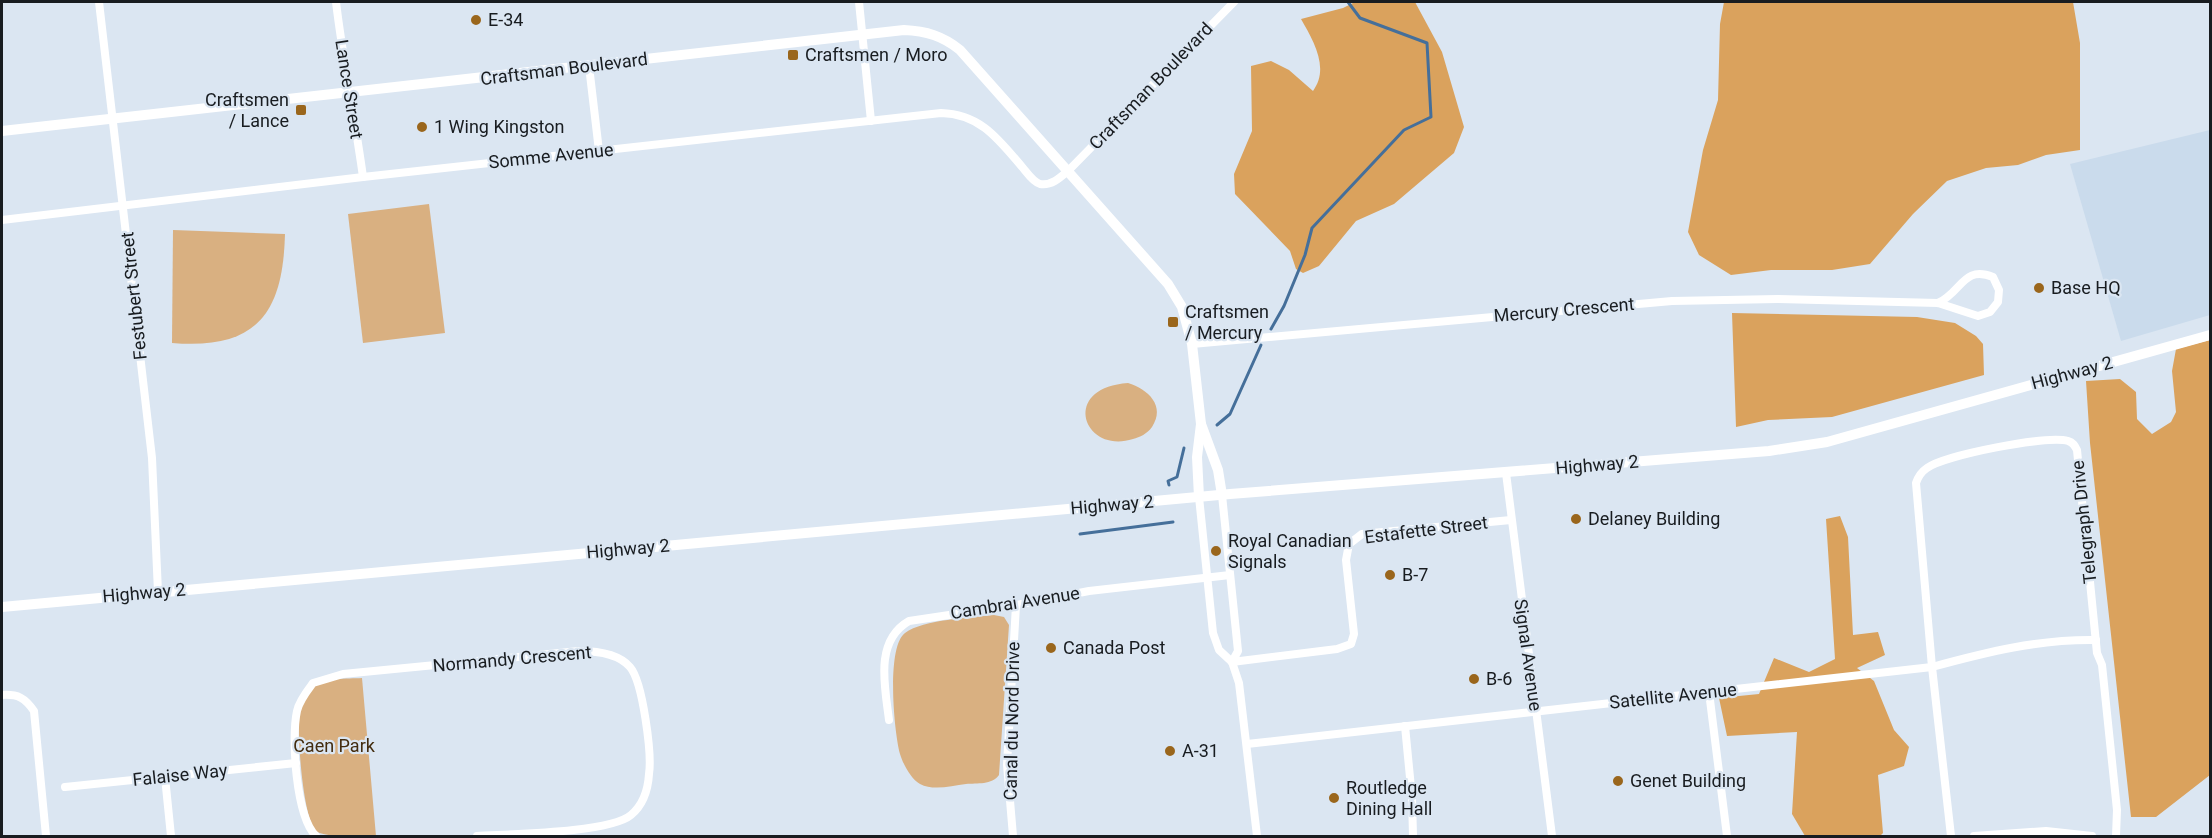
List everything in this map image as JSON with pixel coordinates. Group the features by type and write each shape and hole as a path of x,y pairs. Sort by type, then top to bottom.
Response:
{"main road":[{"name":"Craftsman Boulevard","path":"2,131 349,94 862,34 916,30 950,42 960,50 1168,284 1182,307 1192,344 1201,424 1197,457 1199,497"},
{"name":"Highway 2","path":"2,607 1199,497 1769,451 1827,442 2211,335"},
{"name":"Craftsman Boulevard","path":"1201,424 1215,460 1222,495"}],"street":[{"name":"Festubert Street","path":"99,2 154,480 158,592"},
{"name":"Lance Street","path":"336,2 363,177"},
{"path":"858,2 871,121"},
{"name":"Craftsman Boulevard","path":"1069,170 1234,2"},
{"path":"589,66 599,151"},
{"name":"Somme Avenue","path":"2,220 363,177 941,113 968,117 991,132 1038,183 1058,180 1069,170"},
{"name":"Mercury Crescent","path":"1192,344 1671,301 1778,299 1938,303 1978,316 1990,312 1998,302 1999,290 1993,277 1981,272 1969,275 1950,297 1938,303"},
{"name":"Telegraph Drive","path":"1951,837 1915,487 1918,478 1927,467 1951,456 2064,440 2075,446 2096,640 2102,665 2117,810 2116,837"},
{"name":"Signal Avenue","path":"1506,473 1552,837"},
{"path":"1222,495 1238,651 1232,662"},
{"path":"1199,497 1213,633 1219,650 1232,662 1239,683 1257,837"},
{"name":"Estafette Street","path":"1232,662 1337,650 1351,644 1354,634 1346,560 1349,544 1362,534 1511,520"},
{"name":"Cambrai Avenue","path":"888,720 886,650 889,639 902,625 916,619 1016,605 1089,591 1230,575"},
{"name":"Canal du Nord Drive","path":"1013,837 1007,765 1016,605"},
{"name":"Satellite Avenue","path":"1247,744 1932,667 2020,646 2061,639 2096,640"},
{"name":"Normandy Crescent","path":"316,837 305,818 296,763 297,708 313,683 328,677 579,651 600,651 630,666 640,687 650,773 644,800 630,816 607,825 477,837"},
{"path":"1709,692 1727,837"},
{"path":"2,695 13,694 26,699 34,711 46,837"},
{"path":"1405,726 1413,837"},
{"name":"Falaise Way","path":"64,787 296,763"},
{"path":"165,777 171,837"},
{"path":"1974,837 2046,831 2092,837"}],"shaded area":[{"path":"1355,2 1415,2 1442,52 1464,127 1454,153 1394,204 1356,221 1319,266 1303,273 1296,269 1290,251 1235,194 1234,174 1252,131 1251,66 1271,61 1289,70 1313,91 1318,82 1320,64 1315,45 1301,19 1343,8"},
{"path":"1724,2 2073,2 2080,43 2080,150 2046,155 2018,165 1986,168 1947,181 1913,214 1870,264 1832,270 1771,270 1731,275 1699,255 1688,232 1703,150 1718,100 1720,24"},
{"path":"2210,130 2210,315 2121,341 2070,164"},
{"path":"1732,313 1917,317 1955,323 1976,336 1983,344 1984,375 1832,417 1768,420 1736,427"},
{"path":"2210,340 2210,775 2156,817 2131,817 2090,443 2086,381 2120,379 2136,392 2137,419 2152,434 2171,422 2176,412 2172,371 2176,349"},
{"path":"1840,516 1848,537 1853,635 1878,632 1885,655 1857,668 1874,681 1894,730 1909,747 1904,766 1878,775 1883,833 1880,836 1805,836 1792,814 1797,732 1727,736 1719,698 1759,694 1774,658 1809,672 1835,659 1826,519"}],"green space":[{"path":"429,204 445,333 363,343 348,214"},
{"path":"173,230 285,234 278,286 271,305 259,321 244,333 225,340 201,344 172,343"},
{"path":"1128,383 1142,389 1153,399 1156,405 1156,419 1148,432 1136,438 1116,441 1102,438 1092,430 1086,419 1086,407 1093,396 1106,387"},
{"path":"994,615 1004,617 1009,625 999,775 984,783 936,788 920,784 905,767 898,743 893,672 899,641 913,628 948,620"},
{"name":"Caen Park","path":"362,678 376,836 323,834 317,832 312,825 304,795 299,736 301,708 309,692 318,684 336,679"}],"waterway":[{"path":"1271,329 1284,306 1305,255 1312,228 1404,130 1431,117 1427,43 1360,18 1348,2"},
{"path":"1217,425 1230,414 1261,345"},
{"path":"1169,485 1168,481 1177,477 1184,448"},
{"path":"1080,534 1173,522"}],"place":[{"name":"E-34","path":"476,20"},
{"name":"Craftsmen / Moro","path":"793,55"},
{"name":"Craftsmen / Lance","path":"301,110"},
{"name":"1 Wing Kingston","path":"422,127"},
{"name":"Base HQ","path":"2039,288"},
{"name":"Craftsmen / Mercury","path":"1173,322"},
{"name":"Delaney Building","path":"1576,519"},
{"name":"Royal Canadian Signals","path":"1216,551"},
{"name":"B-7","path":"1390,575"},
{"name":"Canada Post","path":"1051,648"},
{"name":"B-6","path":"1474,679"},
{"name":"A-31","path":"1170,751"},
{"name":"Genet Building","path":"1618,781"},
{"name":"Routledge Dining Hall","path":"1334,798"}]}
